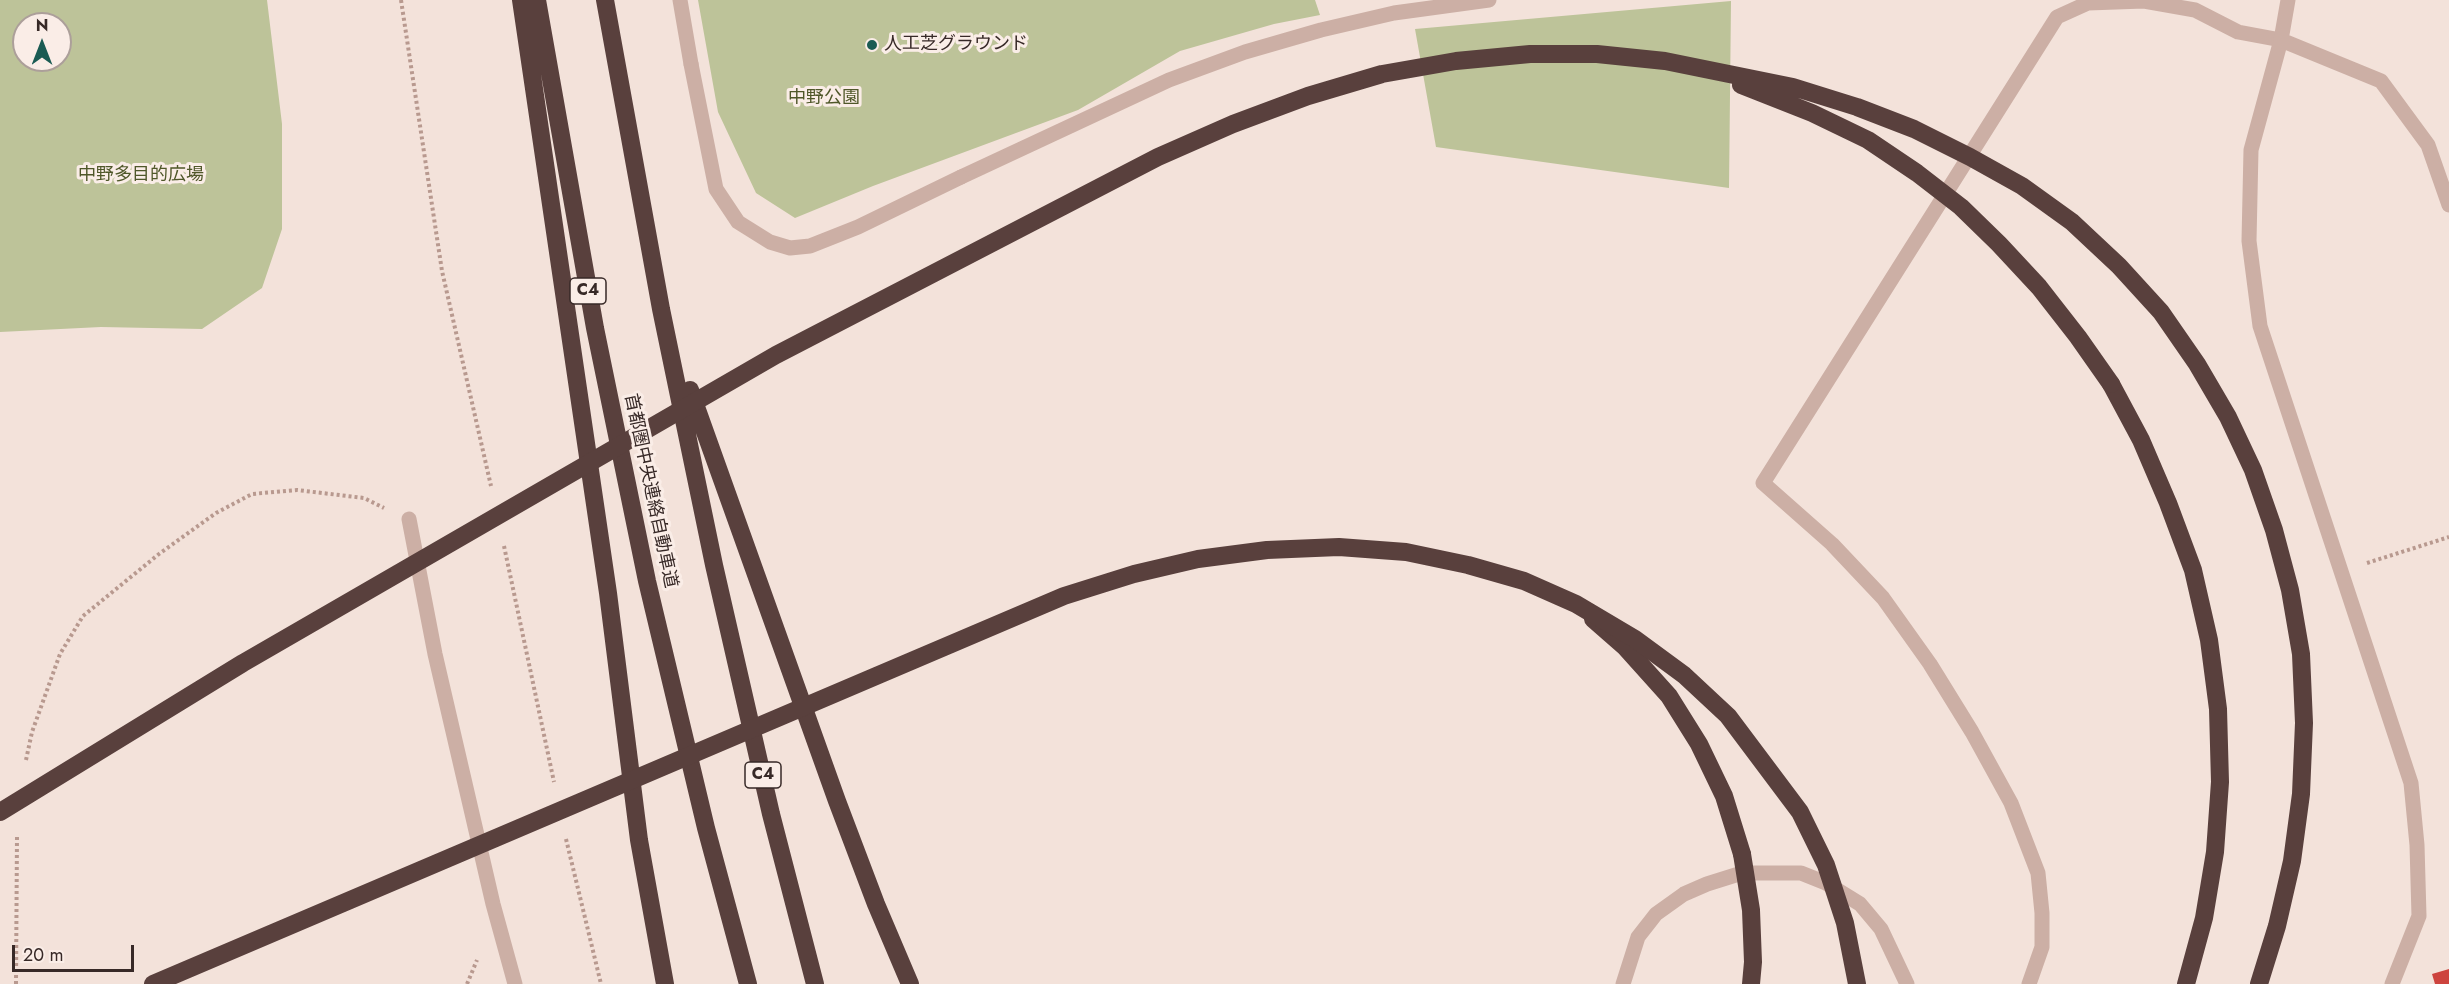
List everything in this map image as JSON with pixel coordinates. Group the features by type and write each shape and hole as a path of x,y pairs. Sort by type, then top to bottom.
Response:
{"highway":[{"path":"521,0 606,581 639,840 665,984"},
{"name":"首都圏中央連絡自動車道","path":"537,0 595,328 647,581 706,828 748,984"},
{"name":"C4","path":"605,0 661,309 719,588 771,814 815,984"},
{"path":"0,812 243,663 776,355 1158,157 1233,124 1308,96 1382,74 1456,61 1530,54 1597,54 1665,61 1728,72 1803,91 1914,129 2022,186 2072,222 2119,266 2161,312 2228,417 2253,470 2274,530 2290,590 2301,654 2304,723 2301,794 2292,861 2277,926 2259,984"},
{"path":"1665,61 1751,89 1812,113 1868,140 1917,173 1961,207 2000,244 2065,320 2111,384 2141,440 2168,502 2193,570 2209,640 2218,709 2220,782 2215,852 2204,918 2186,984"},
{"path":"661,309 837,801 909,984"},
{"path":"153,984 1064,596 1134,574 1198,559 1267,550 1339,547 1406,552 1468,565 1524,581 1576,604 1635,639 1684,675 1728,716 1765,762 1800,812 1826,865 1845,922 1857,984"},
{"path":"1576,604 1625,648 1670,696 1704,754 1724,796 1742,854 1751,910 1753,962 1751,984"}],"street":[{"path":"680,0 716,189 738,222 770,242 790,248 810,246 858,227 1169,80 1245,52 1321,30 1394,13 1489,0"},
{"path":"2289,0 2281,40 2251,150 2251,252 2260,326 2411,783 2417,845 2419,916 2392,984"},
{"path":"2029,984 2042,947 2042,913 2038,873 2010,803 1972,732 1930,664 1883,598 1832,544 1763,483 2057,17 2088,3 2144,1 2195,10 2238,32 2281,40 2381,81 2428,145 2449,205"},
{"path":"409,519 435,654 493,904 515,984"},
{"path":"1623,984 1638,937 1656,914 1684,894 1742,873 1801,873 1826,884 1860,904 1881,929 1907,984"}],"path":[{"path":"24,770 32,732 60,654 83,616 159,554 216,513 252,494 297,490 364,498 409,519"},
{"path":"2341,571 2449,537"},
{"path":"16,984 18,831"}],"green space":[{"name":"中野多目的広場","path":"0,0 267,0 282,124 282,229 262,288 202,329 101,327 0,332"},
{"name":"中野公園","path":"698,0 1315,0 1320,15 1274,24 1180,51 1078,110 873,186 795,218 756,193 718,112"},
{"path":"1731,1 1729,188 1436,147 1415,29"}],"building":[{"path":"2449,969 2449,984 2435,984 2432,974"}],"place":[{"name":"人工芝グラウンド","path":"872,45"}]}
